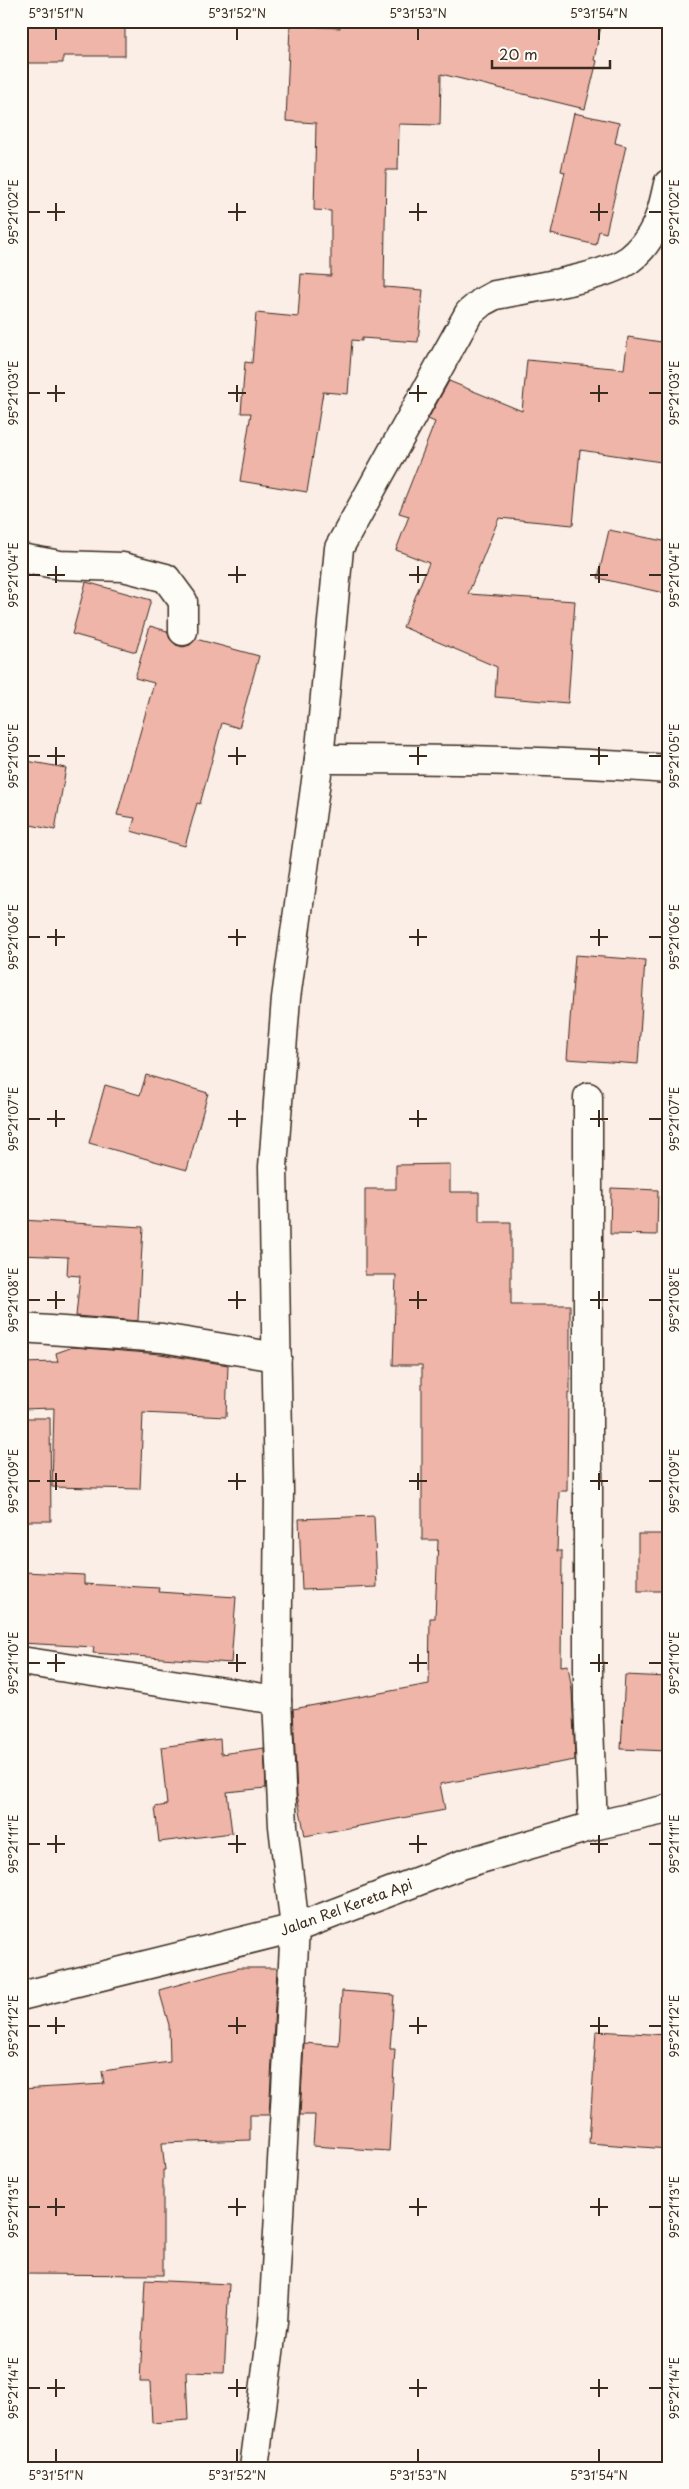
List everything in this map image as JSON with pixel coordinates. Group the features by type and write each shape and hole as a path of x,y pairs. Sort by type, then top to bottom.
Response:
{"street":[{"path":"254,2468 273,2322 296,1928 283,1826 277,1700 279,1490 273,1167 286,998 319,759 339,548 469,313 482,302 495,295 602,272 622,264 638,252 651,235 660,216 668,184"},
{"path":"21,558 60,565 123,567 166,578 183,601 183,631"},
{"path":"319,759 461,759 572,762 668,769"},
{"path":"588,1097 588,1700 593,1826"},
{"path":"21,1328 162,1338 277,1357"},
{"path":"21,1661 277,1700"},
{"name":"Jalan Rel Kereta Api","path":"21,1996 296,1928 463,1864 593,1826 668,1809"}],"building":[{"path":"21,21 125,21 125,56 63,56 63,63 21,63"},
{"path":"340,21 602,21 594,60 597,61 585,109 441,74 440,125 399,124 398,170 386,170 384,287 423,290 418,342 362,338 362,341 352,340 348,394 323,392 307,492 240,481 251,413 241,413 245,362 252,363 256,313 298,317 301,274 331,276 331,211 314,210 316,123 286,121 290,25 340,28"},
{"path":"574,113 619,123 615,143 626,146 606,233 599,231 596,245 551,234 565,172 561,171"},
{"path":"628,337 668,343 668,463 580,450 573,525 499,518 468,594 575,601 568,703 495,697 497,667 403,627 429,563 396,550 409,516 399,513 435,422 428,419 449,381 522,411 527,360 624,369"},
{"path":"609,530 668,542 668,594 598,578"},
{"path":"86,582 151,600 136,652 72,634"},
{"path":"150,626 167,631 170,639 176,645 183,647 190,645 196,639 259,656 239,728 222,723 200,804 197,803 185,846 131,831 135,818 117,815 154,683 135,678"},
{"path":"21,760 66,768 55,830 21,823"},
{"path":"575,955 645,960 638,1064 567,1059"},
{"path":"146,1075 208,1093 187,1170 89,1143 105,1085 140,1095"},
{"path":"450,1164 450,1192 479,1192 479,1222 511,1222 511,1305 570,1305 567,1491 559,1491 557,1551 562,1551 561,1666 568,1665 572,1691 575,1760 440,1784 445,1810 305,1836 297,1795 293,1709 429,1684 430,1618 435,1618 438,1540 422,1540 422,1365 393,1365 396,1275 365,1275 365,1189 396,1189 396,1165"},
{"path":"611,1188 658,1190 657,1235 610,1234"},
{"path":"21,1220 143,1227 138,1321 76,1316 80,1276 67,1275 68,1257 21,1255"},
{"path":"73,1347 160,1354 228,1365 226,1417 143,1413 140,1489 52,1487 54,1408 21,1409 21,1363 58,1362 56,1353"},
{"path":"21,1418 50,1418 51,1521 21,1521"},
{"path":"374,1516 377,1587 302,1590 299,1519"},
{"path":"638,1534 668,1534 668,1591 638,1591"},
{"path":"24,1572 84,1575 84,1584 159,1588 158,1592 236,1597 231,1663 93,1653 94,1647 21,1643"},
{"path":"625,1675 668,1677 668,1751 621,1749"},
{"path":"220,1739 221,1754 264,1748 266,1788 227,1792 232,1833 159,1842 155,1807 167,1805 161,1747"},
{"path":"239,1968 277,1968 269,2115 250,2115 250,2140 162,2143 165,2170 163,2170 163,2275 21,2274 21,2089 104,2084 102,2071 170,2062 169,2025 159,1990"},
{"path":"342,1991 394,1995 390,2049 395,2049 389,2151 313,2146 315,2115 300,2115 304,2043 339,2046"},
{"path":"596,2031 668,2035 668,2149 589,2143"},
{"path":"145,2280 229,2284 224,2373 186,2372 188,2420 152,2423 150,2382 140,2382"}]}
